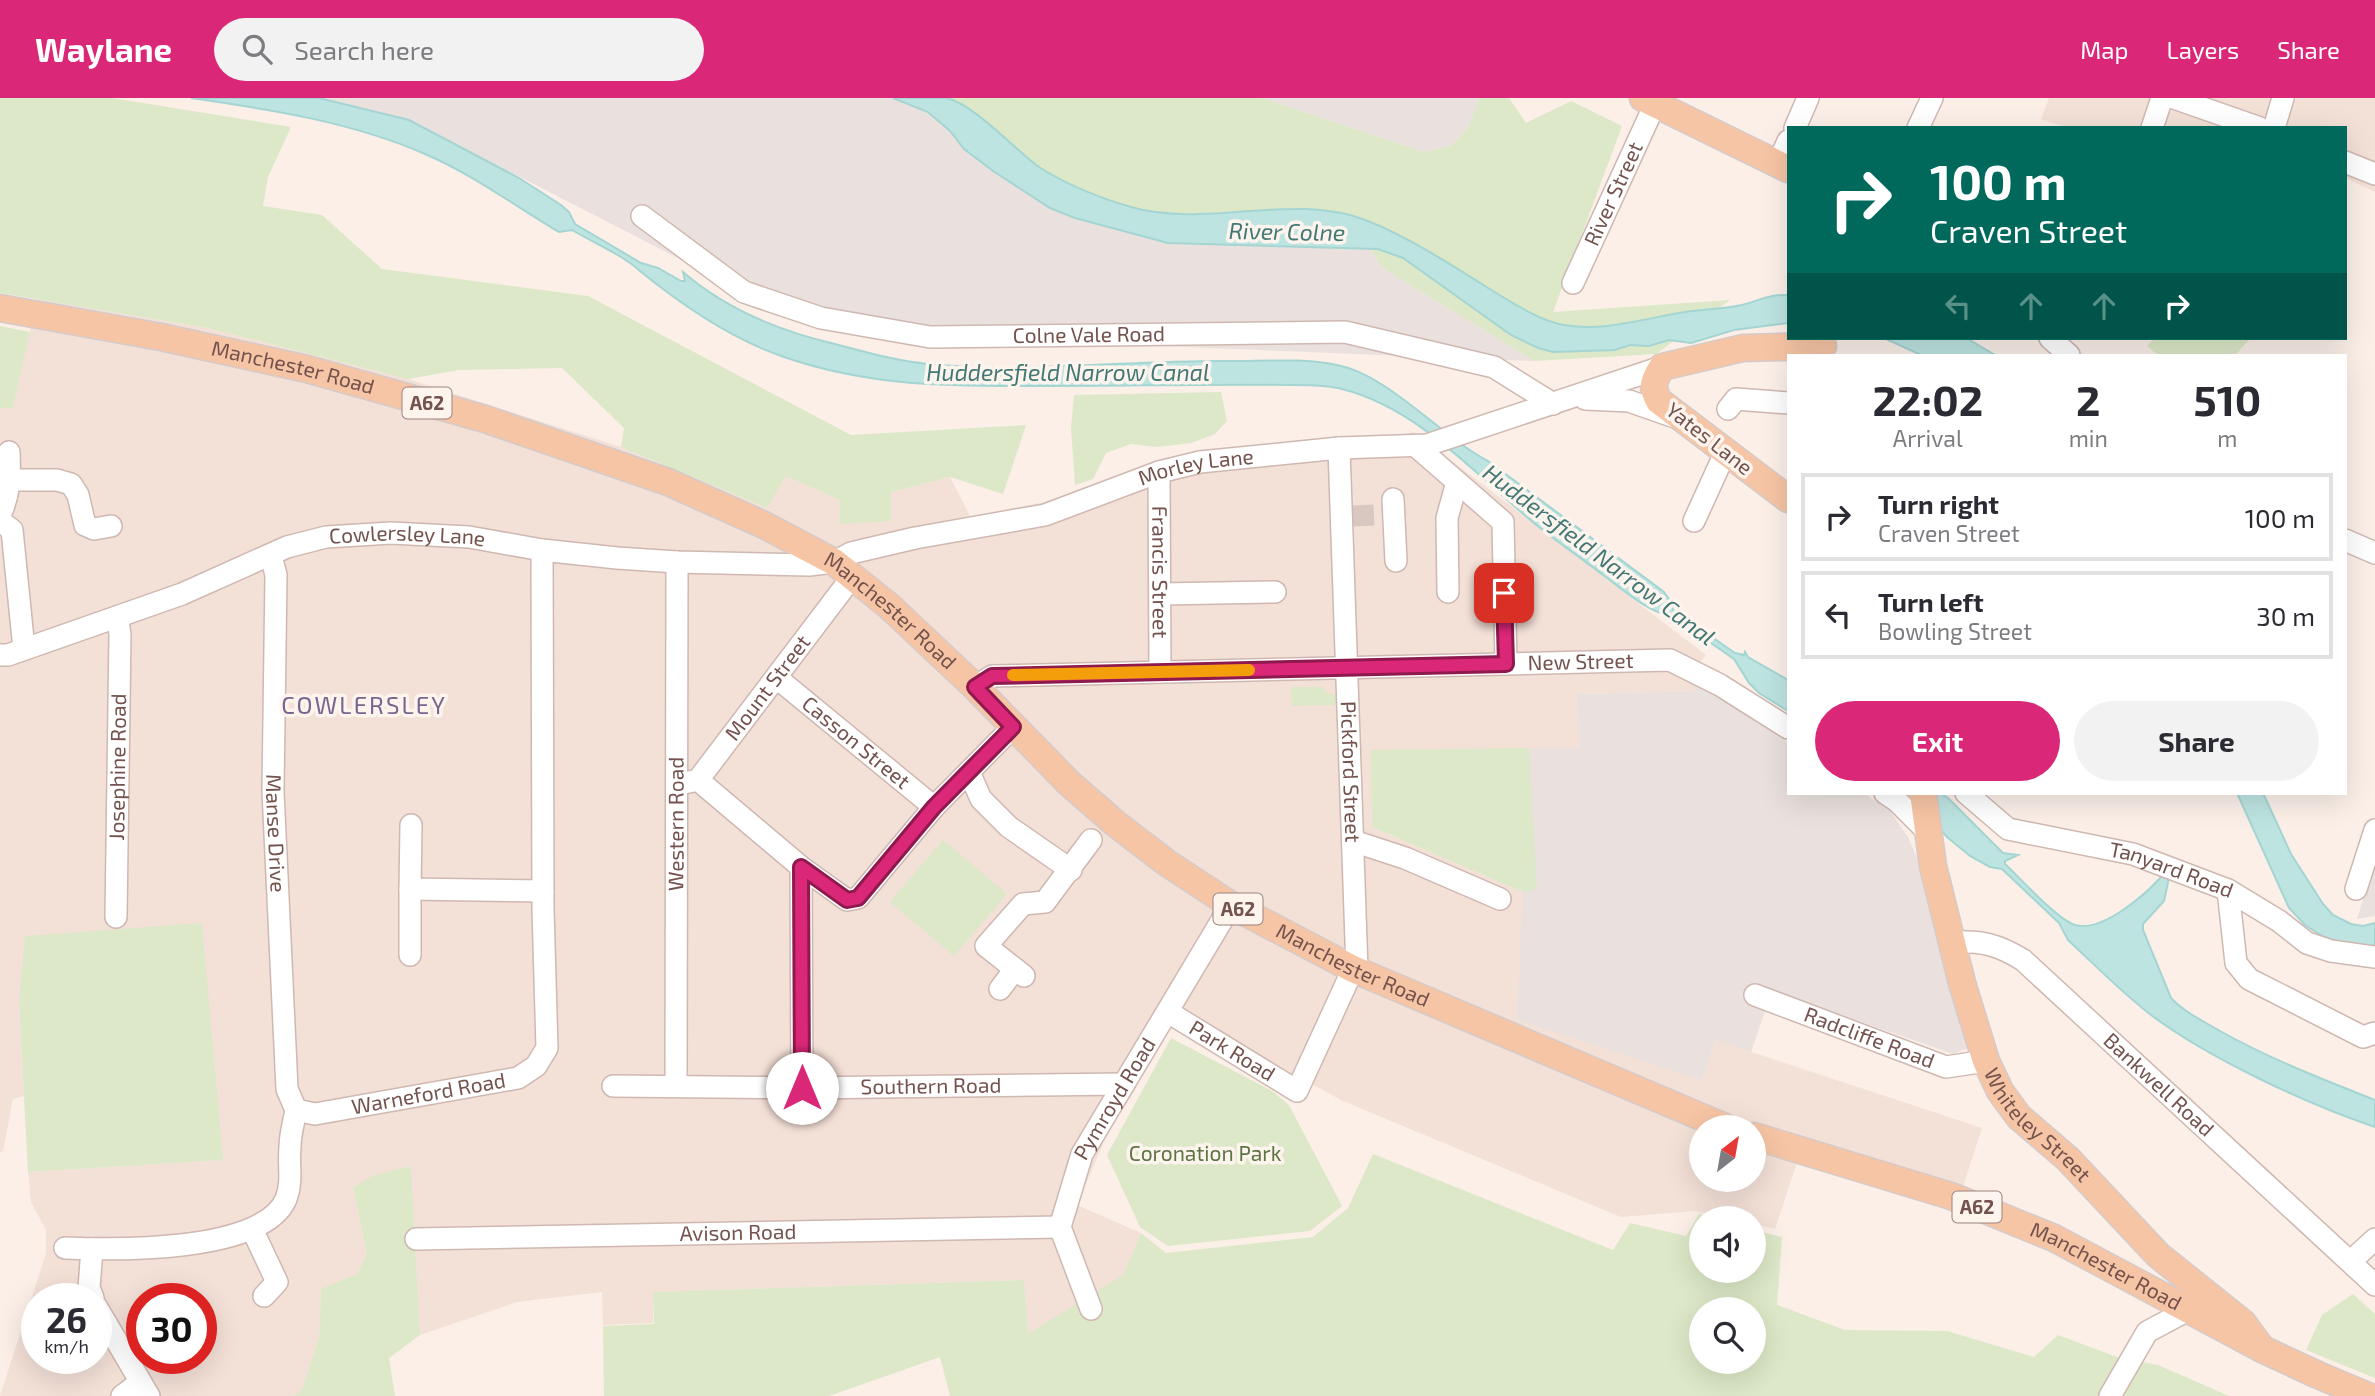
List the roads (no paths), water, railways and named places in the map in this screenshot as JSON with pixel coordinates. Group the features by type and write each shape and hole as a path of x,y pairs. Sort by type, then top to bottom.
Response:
{"main road":[{"path":"1649,101 1785,158"},
{"name":"Manchester Road","path":"0,308 161,337 307,369 485,419 668,482 764,525 843,569 889,606 975,687 1070,784 1167,863 1231,905 1355,970 1697,1115"},
{"name":"Morley Lane","path":"1662,367 1743,348 1824,344"},
{"name":"Yates Lane","path":"1662,367 1654,379 1653,390 1660,401 1787,498"},
{"name":"Whiteley Street","path":"1923,795 1933,866 1952,942 1986,1061 2000,1091 2019,1116 2068,1159 2158,1255 2243,1323 2262,1349"},
{"name":"Manchester Road","path":"1766,1140 1951,1196 2054,1238 2262,1349 2368,1396"}],"street":[{"path":"1796,126 1808,98"},
{"path":"1919,126 1932,98"},
{"path":"2153,126 2162,98"},
{"path":"2174,98 2254,126"},
{"path":"2275,126 2283,98"},
{"name":"River Street","path":"1573,283 1649,101"},
{"path":"2347,163 2375,174"},
{"name":"Colne Vale Road","path":"642,216 744,292 821,318 930,337 1345,332 1494,368 1558,402"},
{"path":"2052,340 2068,354"},
{"name":"Morley Lane","path":"843,569 851,553 915,538 1045,515 1159,472 1200,462 1339,448 1422,446 1662,367"},
{"name":"Morley Lane","path":"1558,402 1597,398 1629,401 1685,422"},
{"path":"1728,409 1735,398 1787,403"},
{"path":"1422,446 1457,482 1503,522 1506,664"},
{"name":"Pickford Street","path":"1339,448 1371,512 1347,668 1355,970"},
{"path":"0,515 8,497 11,480 9,453"},
{"path":"1694,522 1725,453"},
{"name":"Francis Street","path":"1159,472 1160,672"},
{"path":"11,480 57,480 71,484 78,495 85,525 94,529 111,526"},
{"path":"1448,592 1447,518 1457,482"},
{"path":"1371,512 1396,561"},
{"path":"0,521 12,530 24,649"},
{"name":"Cowlersley Lane","path":"0,655 182,594 288,547 326,537 391,533 469,537 542,550 677,562 809,565 843,569"},
{"path":"2347,541 2375,553"},
{"name":"Warneford Road","path":"296,1110 315,1114 518,1078 536,1066 547,1048 543,891 542,550"},
{"name":"Manse Drive","path":"271,556 276,575 273,792 287,1089 296,1110"},
{"name":"Western Road","path":"676,1086 677,562"},
{"name":"Mount Street","path":"698,780 777,678 843,569"},
{"path":"1160,594 1275,592"},
{"name":"Josephine Road","path":"116,917 120,634 117,617"},
{"name":"New Street","path":"975,687 992,676 1670,660 1720,685 1787,727"},
{"name":"Casson Street","path":"777,678 934,807"},
{"path":"675,785 698,780 801,867 847,900 858,898 934,807 1013,727"},
{"path":"969,772 981,799 1009,827 1071,870"},
{"path":"1888,795 1927,831"},
{"name":"Tanyard Road","path":"1968,795 2008,829 2133,854 2228,890 2279,921 2307,943 2331,951 2375,957"},
{"path":"410,955 411,825"},
{"path":"2356,889 2375,830"},
{"path":"1000,989 1019,973 986,946 1023,904 1045,902 1091,840"},
{"path":"1353,841 1405,858 1500,899"},
{"path":"801,867 802,1088"},
{"path":"410,889 543,891"},
{"path":"2228,890 2236,963 2249,979 2362,1037 2375,1033"},
{"name":"Pymroyd Road","path":"1060,1227 1082,1154 1231,905"},
{"name":"Bankwell Road","path":"1952,942 1975,942 2001,947 2023,960 2375,1285"},
{"name":"Park Road","path":"1168,1012 1297,1091 1355,970"},
{"name":"Radcliffe Road","path":"1755,995 1946,1067 1986,1061"},
{"name":"Southern Road","path":"613,1086 802,1088 1124,1084"},
{"path":"65,1248 195,1245 252,1229 271,1219 285,1202 291,1183 290,1146 296,1110"},
{"path":"1060,1227 1090,1309"},
{"name":"Avison Road","path":"416,1239 1060,1227"},
{"path":"252,1229 276,1282 264,1296"},
{"path":"2351,1261 2375,1239"},
{"path":"89,1283 92,1249"},
{"path":"2110,1396 2147,1332 2188,1311"},
{"path":"112,1334 144,1389 122,1396"}],"water":[{"name":"Huddersfield Narrow Canal","path":"191,98 319,98 409,120 519,178 561,205 569,212 575,224 641,263 685,281 683,272 717,297 774,326 881,356 928,364 1004,367 1193,361 1297,361 1337,365 1356,371 1395,393 1664,592 1671,602 1676,604 1672,605 1673,610 1735,653 1744,655 1745,652 1748,657 1787,679 1787,710 1759,693 1749,683 1734,659 1670,615 1655,611 1629,595 1534,523 1445,445 1396,411 1370,398 1336,388 1312,385 942,385 880,379 816,367 764,350 726,331 690,309 616,254 572,230 559,232 442,162 368,133 280,112"},
{"name":"River Colne","path":"893,98 946,98 957,102 969,108 1050,174 1131,207 1160,213 1190,214 1310,209 1368,221 1430,252 1525,310 1554,323 1579,327 1610,326 1787,295 1787,323 1734,330 1691,343 1669,340 1649,346 1630,345 1615,350 1553,352 1511,335 1403,258 1378,249 1168,243 1075,218 1050,208 993,171 964,149 950,131 928,112"},
{"path":"1888,340 1969,340 1993,354 1919,354"},
{"path":"1912,795 1943,795 1948,798 2003,853 2018,855 2005,861 2005,864 2049,907 2075,925 2086,926 2110,918 2135,902 2162,876 2169,878 2164,901 2143,924 2143,930 2171,998 2194,1016 2239,1041 2375,1100 2375,1127 2259,1079 2201,1048 2151,1015 2068,940 2059,923 2002,869 1990,867 1970,856 1947,837"},
{"path":"2238,795 2264,795 2291,854 2323,904 2333,915 2351,924 2363,926 2375,923 2375,948 2343,944 2324,937 2305,925 2289,908"}],"tunnel":[{"path":"1353,516 1374,515"}],"district":[{"name":"COWLERSLEY","path":"364,706"}],"park label":[{"name":"Coronation Park","path":"1205,1154"}]}
